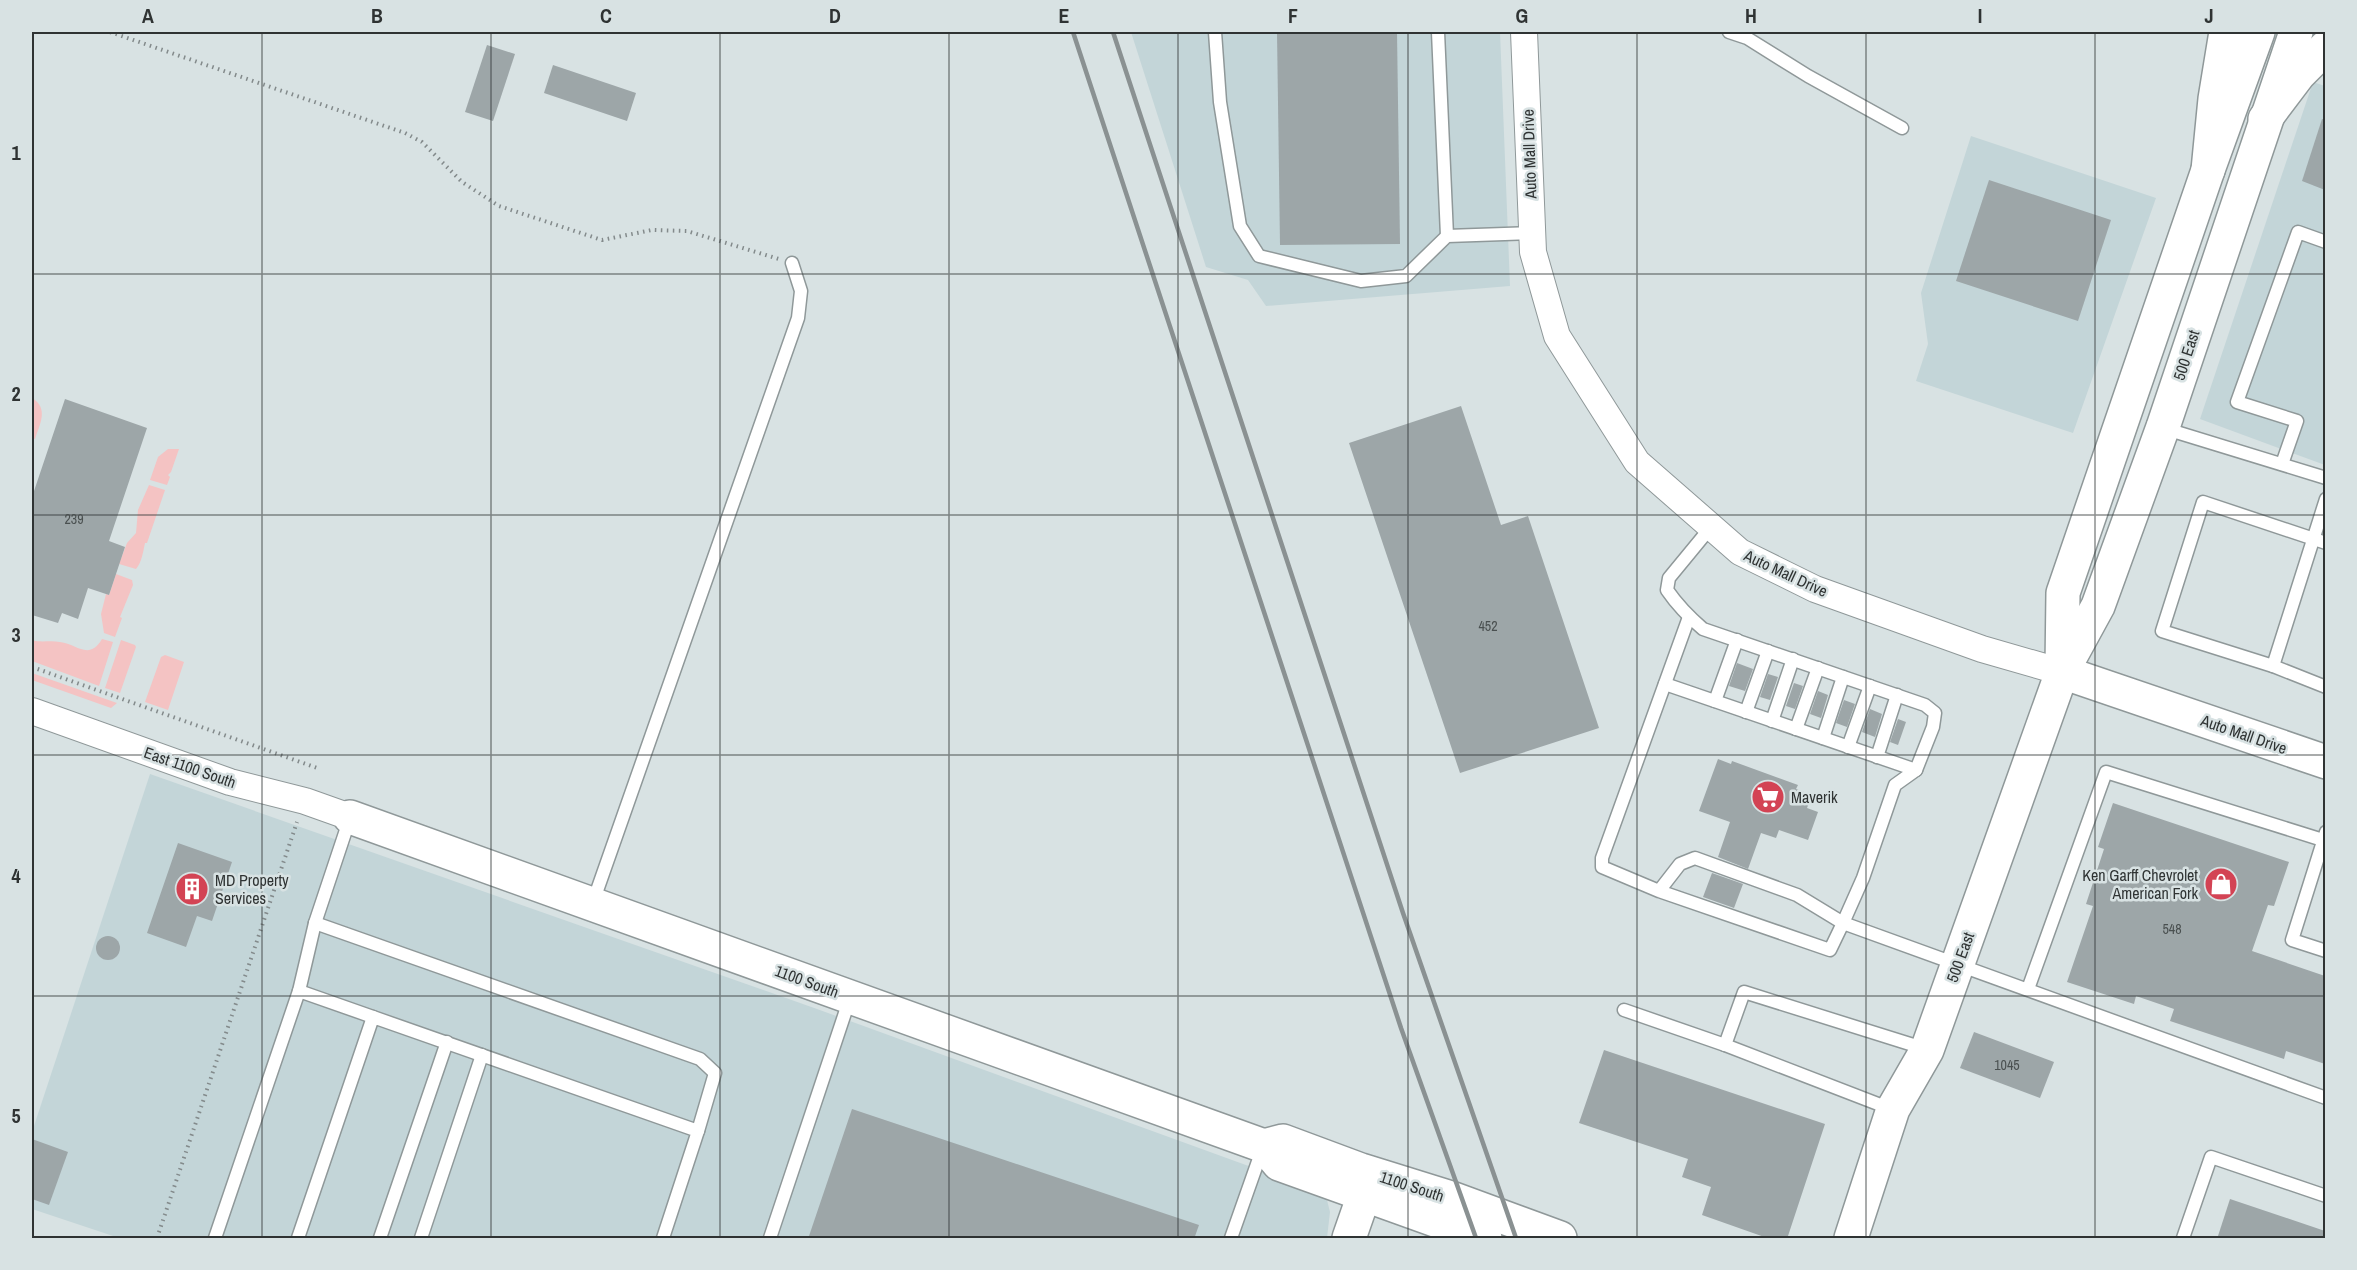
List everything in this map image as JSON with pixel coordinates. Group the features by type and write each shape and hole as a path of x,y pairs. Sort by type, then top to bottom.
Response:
{"main road":[{"path":"2208,170 2215,99 2226,32"},
{"name":"500 East","path":"2061,672 2063,593 2208,170 2258,32"},
{"name":"500 East","path":"1851,1239 1893,1109 1927,1050 2061,672 2098,606 2163,428 2296,32"},
{"path":"2265,119 2300,74 2325,47"},
{"name":"Auto Mall Drive","path":"2061,672 2325,762"},
{"name":"1100 South","path":"350,817 1264,1146 1279,1164 1485,1239"},
{"name":"1100 South","path":"1264,1146 1283,1141 1361,1170 1451,1198 1560,1239"},
{"path":"1349,1239 1364,1196"}],"street":[{"name":"Auto Mall Drive","path":"1524,32 1533,252 1557,336 1637,462 1740,552 1815,589 1982,649 2061,672"},
{"name":"East 1100 South","path":"32,711 230,782 305,801 350,817"}],"lane":[{"path":"1215,32 1220,102 1240,226 1259,256 1361,281 1406,276 1447,236 1532,233"},
{"path":"1438,32 1447,236"},
{"path":"1729,32 1747,38 1808,76 1902,129"},
{"path":"2282,464 2297,421 2237,402 2298,232 2325,242"},
{"path":"593,903 798,318 801,291 792,263"},
{"path":"2163,428 2325,478"},
{"path":"2274,666 2319,541 2325,499"},
{"path":"2319,541 2203,502 2162,631 2274,666 2325,687"},
{"path":"1689,617 1602,858 1602,867 1659,891 1830,950 1863,878 1895,785 1916,770 1934,727 1935,713 1925,705 1703,629 1689,617 1682,611 1667,590 1669,578 1711,526"},
{"path":"1715,701 1737,640"},
{"path":"1746,712 1768,651"},
{"path":"1772,721 1793,660"},
{"path":"1796,729 1818,668"},
{"path":"1823,738 1843,677"},
{"path":"1665,684 1916,770"},
{"path":"1848,747 1870,686"},
{"path":"1877,757 1897,695"},
{"path":"2028,989 2106,772 2325,838 2292,940 2325,951"},
{"path":"215,1239 299,991 315,923 350,817"},
{"path":"1659,891 1680,864 1695,858 1797,895 1843,923 2325,1098"},
{"path":"315,923 700,1059 714,1073 663,1239"},
{"path":"299,991 698,1131"},
{"path":"1725,1045 1744,992 1927,1050"},
{"path":"770,1239 850,996"},
{"path":"1624,1010 1725,1045 1893,1109"},
{"path":"298,1239 374,1017"},
{"path":"380,1239 447,1042"},
{"path":"421,1239 482,1055"},
{"path":"1231,1239 1264,1146"},
{"path":"2183,1239 2211,1157 2325,1196"}],"path":[{"path":"110,32 405,133 422,142 462,182 499,206 602,240 652,230 687,231 792,263"},
{"path":"32,666 317,768"},
{"path":"157,1239 297,822"}],"shaded area":[{"path":"1131,32 1500,32 1510,286 1266,306 1248,280 1206,267"},
{"path":"2313,82 2325,86 2325,465 2200,419"},
{"path":"1971,136 2156,198 2073,433 1916,381 1928,344 1921,293"},
{"path":"32,398 42,411 35,439 32,438"},
{"path":"168,449 179,449 168,475 170,477 167,485 150,480 158,457"},
{"path":"149,485 165,490 136,569 119,564 127,543 136,533 138,510"},
{"path":"116,574 132,580 133,585 120,617 122,618 115,637 104,633 101,614 106,594 109,595"},
{"path":"102,639 113,642 99,686 32,661 32,640 66,643 87,650 97,646"},
{"path":"121,640 136,647 120,693 105,688"},
{"path":"165,655 184,662 168,710 145,702 161,657"},
{"path":"32,673 117,703 111,708 32,680"},
{"path":"150,774 817,1009 1320,1192 1327,1200 1330,1212 1327,1238 119,1238 32,1209 32,1132"}],"building":[{"path":"1277,32 1397,32 1400,244 1280,245"},
{"path":"487,45 515,54 493,121 465,112"},
{"path":"553,65 636,93 627,121 544,93"},
{"path":"2322,119 2325,120 2325,190 2302,181"},
{"path":"1989,180 2111,220 2078,321 1956,281"},
{"path":"65,399 147,428 109,541 125,547 109,595 88,588 78,619 62,613 58,623 32,615 32,497"},
{"path":"1461,406 1501,525 1528,516 1599,728 1460,773 1349,443"},
{"path":"1737,663 1753,669 1745,691 1729,686"},
{"path":"1768,674 1778,677 1770,700 1760,697"},
{"path":"1794,683 1803,686 1795,709 1786,706"},
{"path":"1818,691 1828,695 1821,718 1810,714"},
{"path":"1844,700 1855,704 1847,727 1836,723"},
{"path":"1870,709 1882,714 1875,737 1862,732"},
{"path":"1898,719 1906,722 1898,745 1890,742"},
{"path":"1718,759 1731,764 1732,761 1798,785 1796,789 1812,795 1807,808 1818,812 1808,840 1779,830 1776,838 1761,833 1748,869 1718,857 1730,822 1699,811"},
{"path":"2113,803 2289,862 2274,906 2268,905 2252,951 2325,976 2325,1064 2286,1051 2284,1059 2170,1021 2174,1009 2136,996 2134,1004 2067,982 2093,906 2086,904 2104,849 2098,847"},
{"name":"MD Property Services","path":"178,843 232,862 212,921 197,916 186,947 147,933"},
{"path":"1712,873 1743,884 1734,908 1703,897"},
{"path":"108,936 116,940 120,948 116,956 108,960 100,956 96,948 100,940"},
{"path":"1974,1032 2054,1062 2040,1098 1960,1068"},
{"path":"1604,1050 1825,1124 1787,1239 1770,1239 1702,1215 1711,1187 1682,1177 1688,1159 1579,1123"},
{"path":"852,1109 1199,1225 1194,1239 808,1239"},
{"path":"32,1139 68,1152 49,1205 32,1199"},
{"path":"2230,1199 2325,1231 2325,1239 2217,1239"}],"railway":[{"path":"1073,32 1401,1028 1476,1238"},
{"path":"1113,32 1403,913 1516,1238"}],"place":[{"name":"Maverik","path":"1768,797"},
{"name":"Ken Garff Chevrolet American Fork","path":"2221,884"},
{"name":"MD Property Services","path":"192,889"}]}
